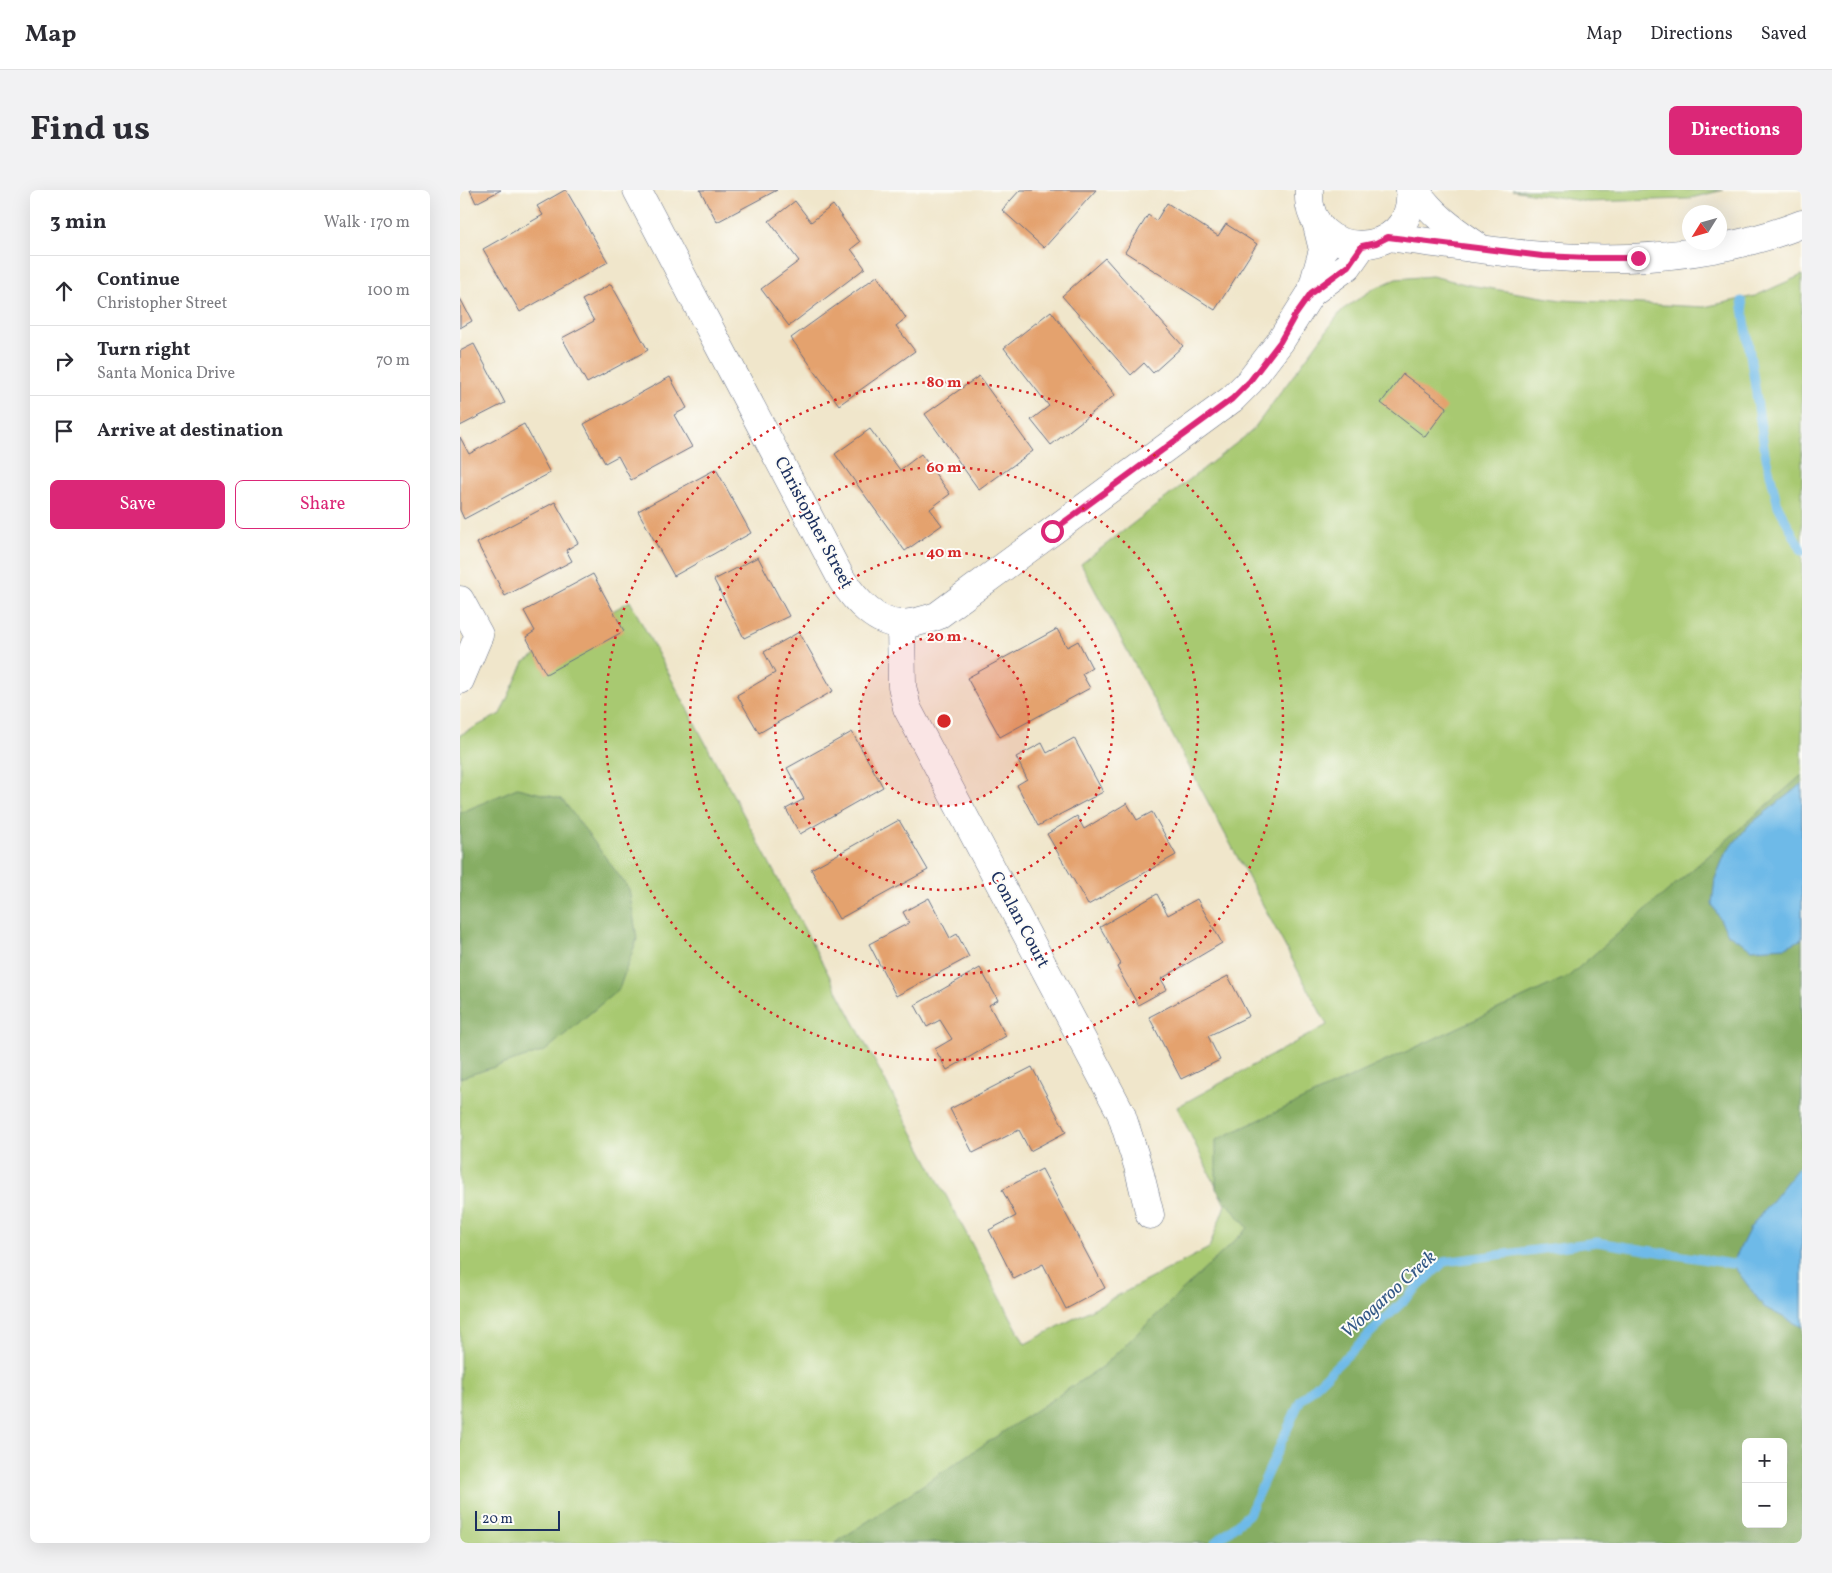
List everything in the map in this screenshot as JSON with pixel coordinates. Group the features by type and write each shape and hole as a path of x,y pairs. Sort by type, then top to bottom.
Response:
{"street":[{"name":"Christopher Street","path":"638,190 842,580 851,594 866,609 885,620 901,624 920,622 937,616 1232,399 1250,381 1280,342 1294,317 1311,293 1348,266 1362,246"},
{"path":"1307,200 1324,232 1336,240 1362,246 1376,243 1388,237 1400,227 1407,213 1410,190"},
{"path":"1415,190 1427,207 1443,222 1481,248"},
{"name":"Christopher Street","path":"1307,200 1323,250 1311,293"},
{"path":"1388,237 1551,256 1638,258 1714,250 1754,240 1802,224"},
{"path":"460,600 479,635 460,680"},
{"name":"Conlan Court","path":"901,624 902,686 907,708 1121,1113 1138,1166 1150,1215"}],"green space":[{"path":"1512,190 1724,190 1687,199 1588,202"},
{"path":"1802,275 1802,1163 1215,1543 460,1543 460,735 500,714 524,662 630,601 1025,1344 1209,1248 1225,1205 1177,1107 1327,1025 1081,564 1252,431 1342,310 1373,289 1396,279 1432,276 1469,285 1561,300 1704,307 1755,296"},
{"path":"1802,775 1802,1543 835,1543 1103,1366 1248,1228 1216,1189 1216,1140 1569,976"},
{"path":"517,788 562,799 629,889 637,939 619,989 545,1051 460,1078 460,813"}],"water":[{"path":"1802,784 1802,939 1786,947 1752,949 1728,934 1712,904 1715,879 1725,854 1749,825"},
{"path":"1802,1163 1802,1327 1764,1307 1732,1264 1750,1228"}],"building":[{"path":"470,190 501,190 476,203"},
{"path":"565,190 608,262 520,312 483,249 543,215 537,206"},
{"path":"700,190 777,190 717,222"},
{"path":"1020,190 1096,190 1044,248 1002,210"},
{"path":"795,201 811,222 833,205 860,242 851,249 865,268 789,326 761,289 799,261 769,221"},
{"path":"1167,203 1218,236 1226,224 1257,244 1215,310 1125,252 1148,215 1156,221"},
{"path":"1105,258 1183,346 1153,373 1144,363 1131,375 1062,296"},
{"path":"877,276 906,318 896,326 915,351 839,405 791,338"},
{"path":"611,284 648,350 587,383 562,338 594,321 582,300"},
{"path":"460,298 472,321 460,328"},
{"path":"1051,311 1115,395 1051,445 1031,420 1049,406 1004,348"},
{"path":"474,344 505,403 460,426 460,351"},
{"path":"1403,374 1447,407 1425,437 1381,403"},
{"path":"979,376 1033,451 979,490 925,414"},
{"path":"670,377 687,408 674,415 692,447 631,480 618,456 605,463 584,424"},
{"path":"524,424 550,473 464,519 460,510 460,437 469,454"},
{"path":"870,429 900,470 921,454 950,494 930,509 942,525 905,551 835,454"},
{"path":"716,469 751,533 674,576 638,511"},
{"path":"555,502 578,543 566,550 572,561 505,596 477,543"},
{"path":"758,557 789,616 744,638 714,580"},
{"path":"593,574 624,631 546,674 526,637 535,631 524,611"},
{"path":"1057,629 1067,647 1078,641 1092,668 1082,674 1090,688 1000,737 967,678"},
{"path":"799,632 833,691 759,733 737,695 775,673 764,652"},
{"path":"852,732 883,787 800,834 786,809 804,799 787,768"},
{"path":"1074,738 1103,792 1038,826 1017,785 1027,779 1016,757 1042,743 1047,753"},
{"path":"1127,803 1137,820 1152,812 1176,855 1088,905 1047,834 1077,816 1084,829"},
{"path":"899,820 928,870 839,919 811,869"},
{"path":"1157,894 1168,915 1197,899 1222,943 1161,979 1167,989 1138,1005 1117,967 1121,964 1100,927"},
{"path":"929,898 950,938 957,934 969,957 896,996 869,944 909,923 903,912"},
{"path":"980,968 998,1000 989,1005 1006,1036 947,1070 935,1049 952,1039 940,1020 927,1027 915,1005"},
{"path":"1228,976 1249,1016 1208,1036 1220,1060 1181,1079 1149,1017"},
{"path":"1032,1067 1066,1132 1030,1151 1019,1130 973,1153 950,1109"},
{"path":"1042,1169 1105,1288 1066,1309 1043,1264 1014,1279 989,1230 1016,1216 1002,1190"}],"waterway":[{"path":"1742,301 1765,453 1778,506 1802,551"},
{"name":"Woogaroo Creek","path":"1215,1543 1249,1514 1300,1401 1444,1262 1597,1242 1732,1264 1742,1261"}],"route":[{"path":"1052,531 1232,399 1267,360 1311,293 1348,266 1362,246 1376,243 1388,237 1542,256 1638,258"}]}
